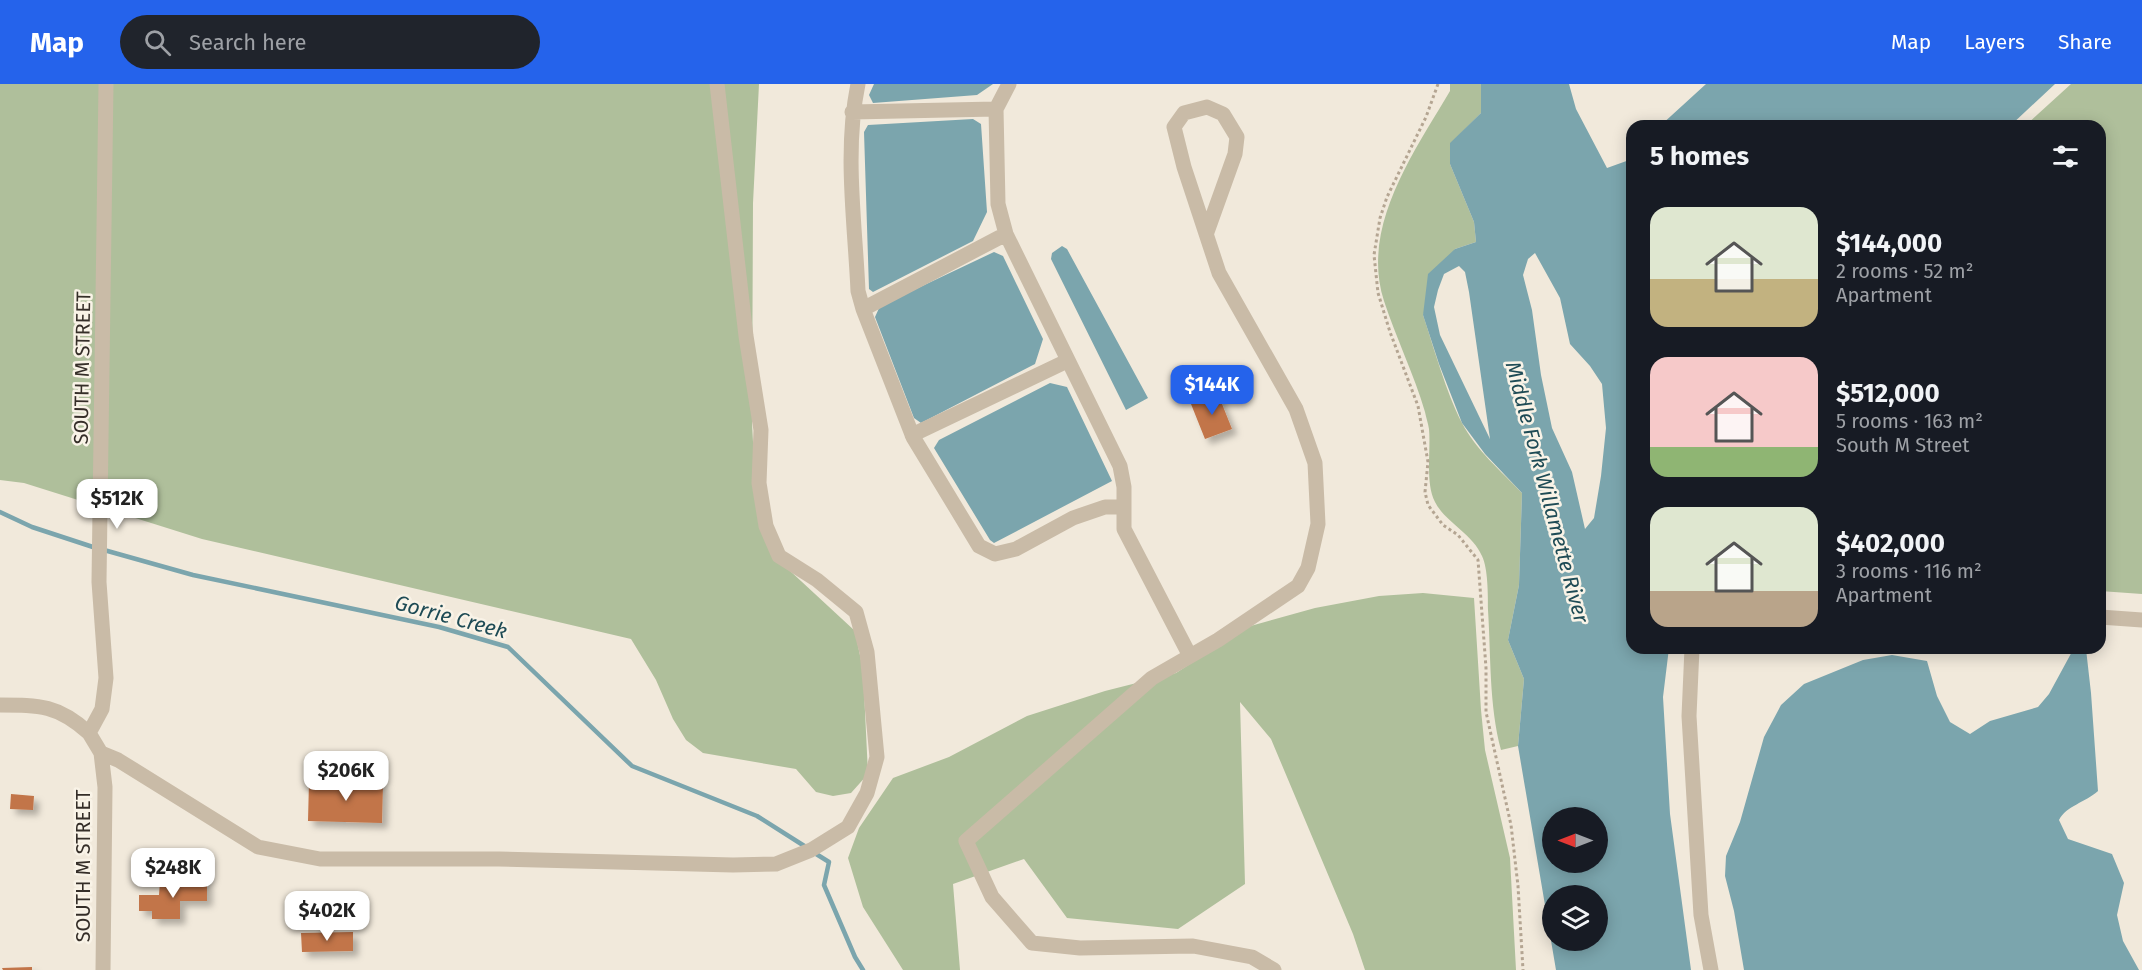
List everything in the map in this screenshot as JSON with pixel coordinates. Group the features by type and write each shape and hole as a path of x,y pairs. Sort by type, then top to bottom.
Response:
{"street":[{"name":"SOUTH M STREET","path":"103,970 105,787 101,753 89,732 102,709 106,678 99,582 106,84"},
{"path":"101,753 118,760 258,847 320,859 499,859 776,864 811,850 848,827 867,793 877,757 867,652 856,612 817,580 779,556 766,526 759,483 761,430 746,336 717,84"},
{"path":"858,84 852,112 858,291 912,435 979,546 995,554 1016,549 1073,518 1106,507 1124,507"},
{"path":"1009,84 996,110 998,204 1006,234 1120,466 1124,487 1124,530 1190,656"},
{"path":"1207,232 1238,137 1223,114 1207,107 1184,113 1174,127 1184,167 1219,273 1296,409 1315,463 1318,524 1308,568 1298,586 1218,640 1152,678 966,841 992,897 1032,943 1080,948 1193,946 1252,957 1274,970"},
{"path":"852,112 996,110"},
{"path":"863,309 1006,234"},
{"path":"912,435 1067,361"},
{"path":"2106,617 2142,620"},
{"path":"1692,654 1690,728 1701,915 1711,970"},
{"path":"0,705 53,708 74,719 89,732"}],"path":[{"path":"1438,84 1426,117 1387,197 1380,218 1374,255 1378,293 1418,406 1428,462 1425,492 1428,505 1443,525 1458,535 1478,560 1486,668 1486,712 1511,825 1518,886 1523,970"}],"green space":[{"path":"0,84 759,84 753,203 752,424 757,512 788,569 855,631 863,670 868,774 851,793 833,796 816,792 796,769 703,753 686,740 673,719 656,680 631,639 202,539 24,483 0,480"},
{"path":"1450,84 1481,84 1481,113 1450,144 1450,164 1474,222 1476,242 1455,249 1423,315 1446,384 1462,423 1482,451 1522,493 1519,585 1508,640 1524,679 1518,746 1501,750 1492,698 1484,561 1478,548 1440,509 1432,494 1429,476 1428,422 1384,301 1378,273 1379,246 1394,191 1421,139 1450,91"},
{"path":"2071,84 2142,84 2142,594 2106,591 2106,120 2032,120"},
{"path":"1423,593 1474,598 1485,750 1510,858 1516,970 1365,970 1353,934 1271,739 1240,702 1245,884 1178,929 1067,918 1024,859 953,884 960,970 903,970 863,907 848,858 859,828 893,778 949,757 1027,716 1105,691 1176,673 1247,627 1315,608 1379,596"}],"water":[{"path":"874,84 993,84 977,95 873,103 869,95"},
{"name":"Middle Fork Willamette River","path":"1481,84 1569,84 1576,109 1607,168 1626,161 1626,654 1668,654 1663,697 1670,814 1691,970 1556,970 1553,951 1608,951 1608,885 1542,885 1542,887 1518,746 1524,679 1508,640 1519,585 1522,493 1485,454 1462,423 1423,315 1428,274 1455,249 1476,242 1474,222 1450,164 1450,143 1481,113","holes":["1535,253 1560,298 1570,344 1590,366 1602,384 1606,428 1601,476 1594,518 1585,529 1572,472 1552,428 1541,375 1532,310 1523,275 1528,259","1459,266 1465,272 1469,292 1490,439 1440,335 1434,307 1444,274"]},
{"path":"1706,84 2055,84 2016,120 1667,120"},
{"path":"973,119 981,124 987,212 973,241 873,292 869,289 864,132 868,125"},
{"path":"1062,246 1067,249 1148,398 1126,410 1051,259 1052,253"},
{"path":"994,252 1003,256 1043,339 1035,364 921,423 914,418 875,317 880,306"},
{"path":"1050,383 1067,387 1112,481 994,543 934,448 939,440"},
{"path":"2071,654 2087,654 2098,791 2066,811 2059,820 2068,839 2112,854 2124,883 2117,915 2123,941 2139,970 1744,970 1734,911 1725,876 1726,856 1740,822 1764,737 1781,705 1804,684 1863,660 1892,655 1927,661 1937,696 1950,722 1970,734 1990,721 2038,707 2049,694"}],"building":[{"path":"1218,394 1232,429 1205,439 1191,404"},
{"path":"309,782 383,784 382,823 308,821"},
{"path":"11,794 34,796 33,810 10,809"},
{"path":"160,881 207,882 207,901 180,901 180,919 152,919 152,911 139,911 139,895 159,895"},
{"path":"353,932 353,951 302,952 301,933"},
{"path":"32,967 32,970 3,970 2,968"}],"waterway":[{"name":"Gorrie Creek","path":"0,512 32,527 96,548"},
{"name":"Gorrie Creek","path":"104,550 193,575 439,627 508,647 632,766 757,816 806,847"},
{"name":"Gorrie Creek","path":"813,852 829,862 824,885 855,957 863,970"}]}
